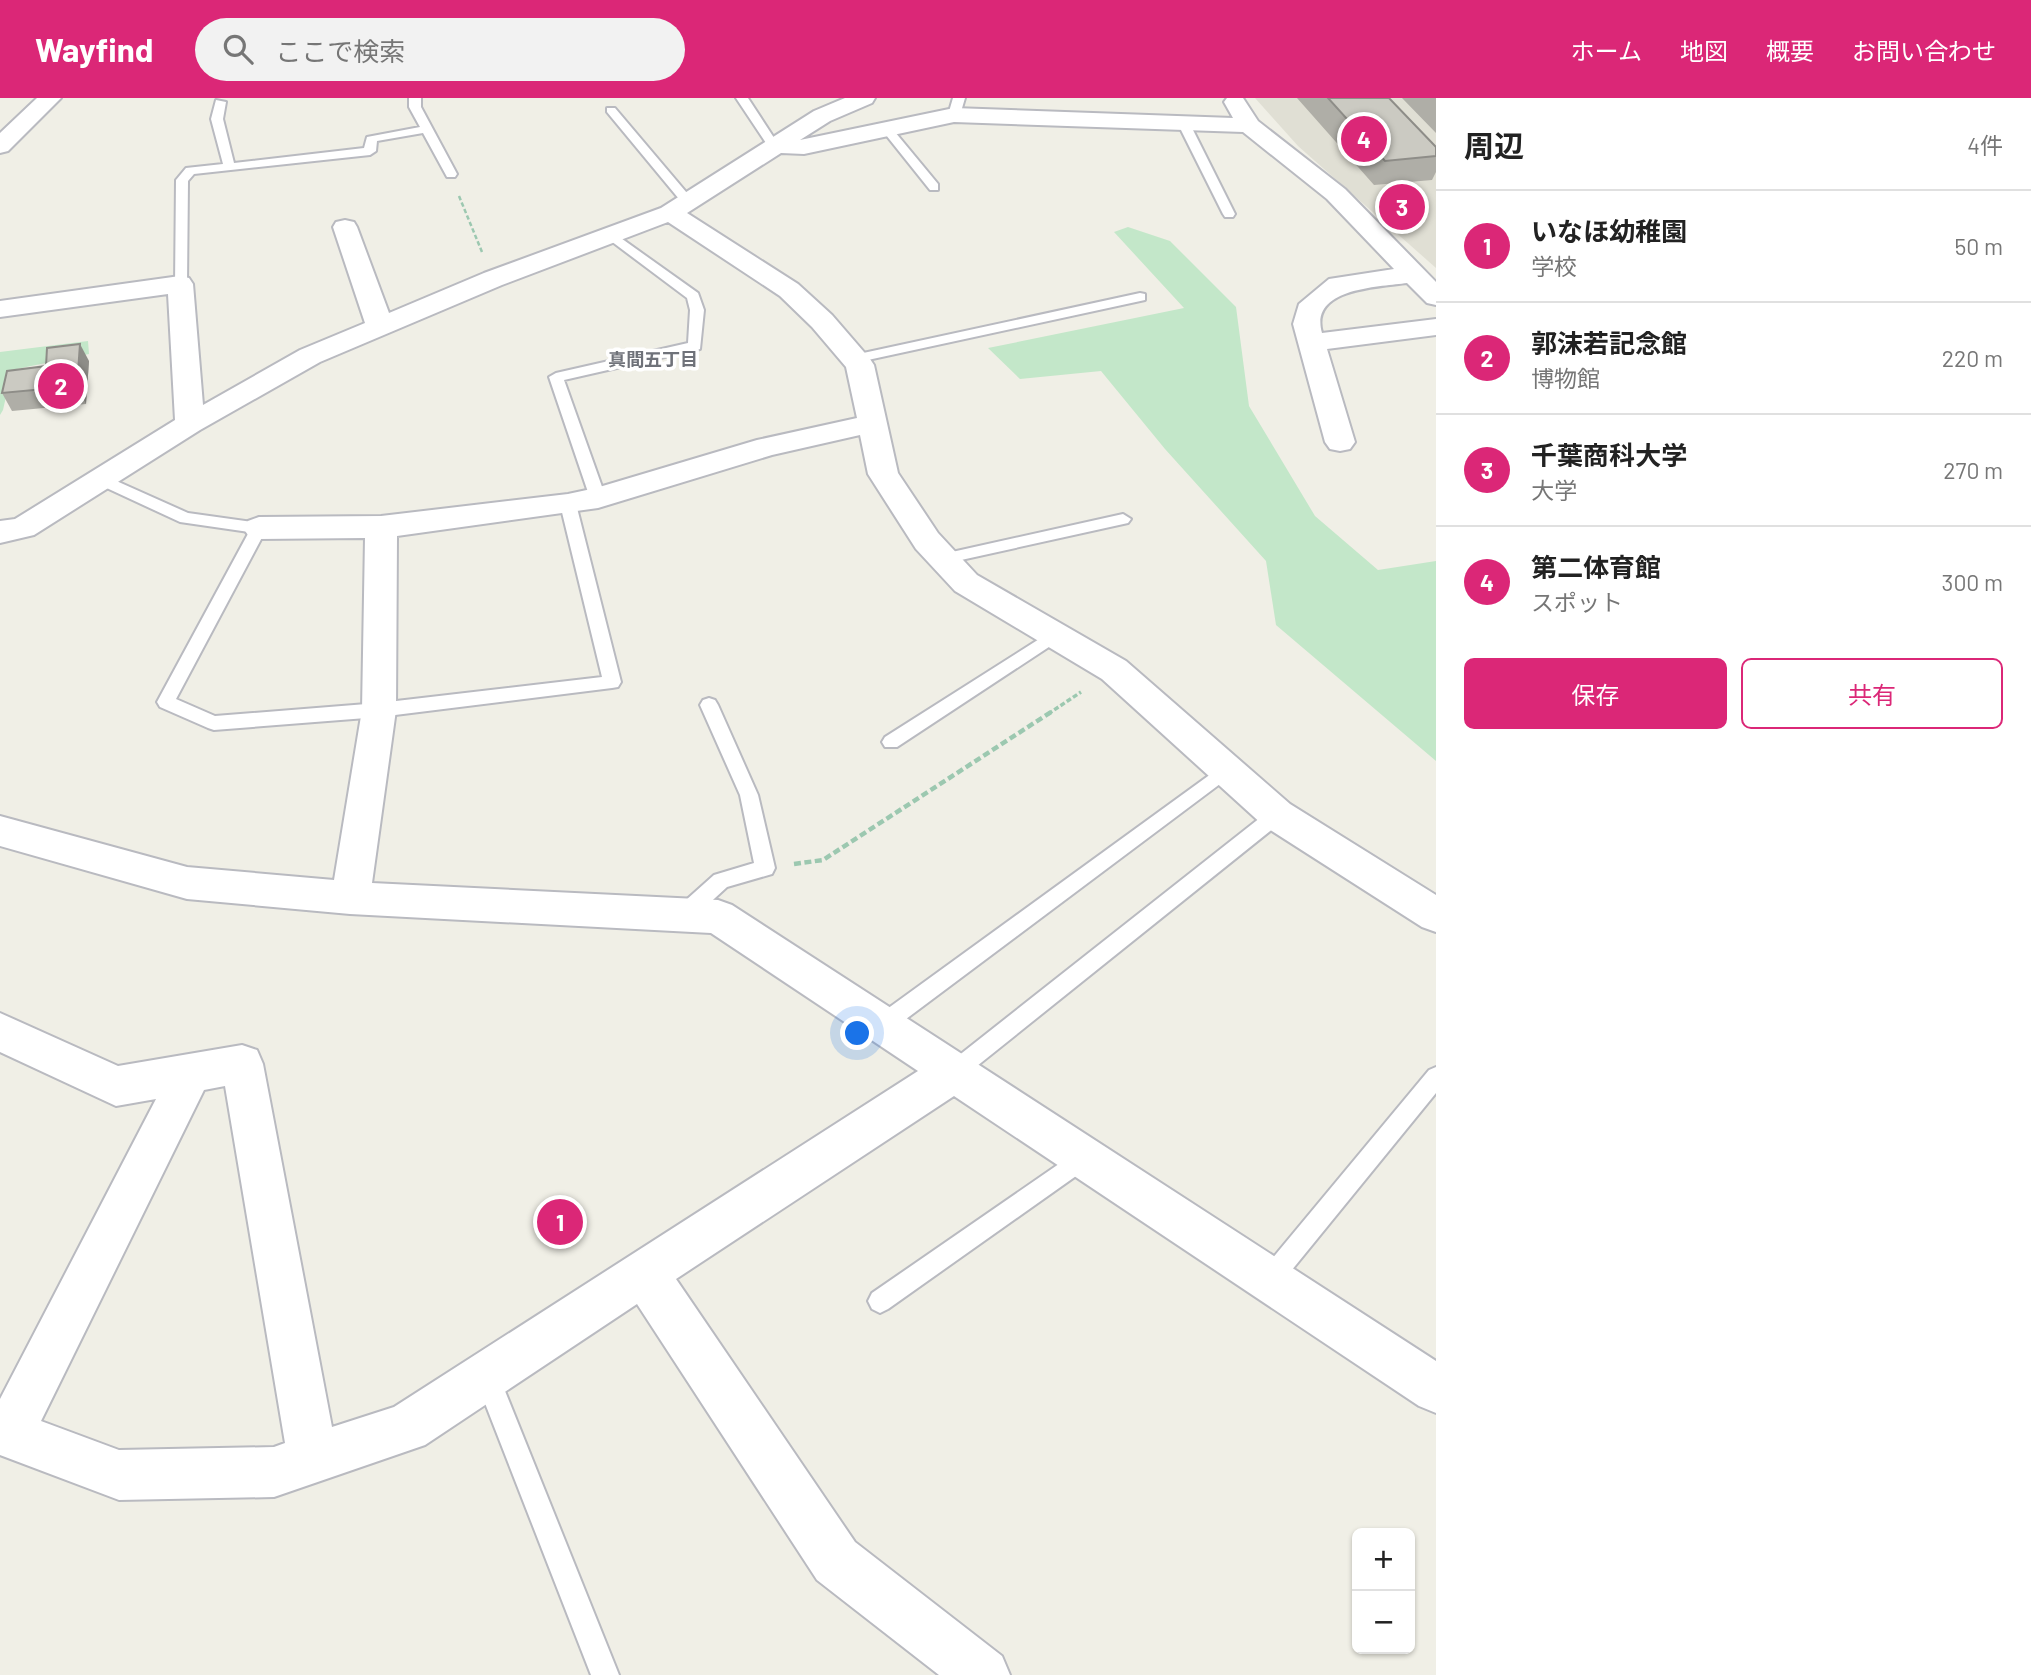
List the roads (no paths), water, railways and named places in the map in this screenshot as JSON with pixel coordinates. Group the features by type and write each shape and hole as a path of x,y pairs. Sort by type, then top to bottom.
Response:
{"street":[{"path":"0,146 50,98"},
{"path":"0,532 23,528 190,424 310,356 493,279 679,208 822,116 863,98"},
{"path":"1233,98 1249,125 1336,194 1436,297"},
{"path":"774,147 804,146 886,128 956,107 1249,125"},
{"path":"679,208 789,290 822,321 860,365 883,474 927,541 966,583 1114,670 1277,815 1436,915"},
{"path":"345,227 380,326"},
{"path":"1340,442 1306,324 1312,304 1338,285 1413,274"},
{"path":"0,309 180,284 190,424"},
{"path":"1312,343 1436,327"},
{"path":"259,528 381,527 568,504 598,498 767,447 874,423"},
{"path":"350,898 379,710 381,527"},
{"path":"0,831 187,884 350,898 718,917 1436,1389"},
{"path":"4,1040 116,1086 242,1064 313,1460"},
{"path":"191,1073 4,1432 119,1475 274,1472 407,1427 955,1071"},
{"path":"644,1273 836,1561 983,1675"}],"lane":[{"path":"415,98 415,107 451,174"},
{"path":"742,98 774,147"},
{"path":"220,102 217,119 229,166"},
{"path":"611,110 679,208"},
{"path":"1183,122 1229,214"},
{"path":"886,128 934,187"},
{"path":"180,284 182,180 190,171 370,151 371,139 426,129"},
{"path":"598,498 556,377 695,346 698,310 693,296 611,235"},
{"path":"854,359 1140,297"},
{"path":"103,480 185,518 259,528 166,702 214,723 379,710 612,682 568,504"},
{"path":"943,559 1123,519"},
{"path":"891,742 1055,635"},
{"path":"683,915 721,881 765,868 749,795 709,705"},
{"path":"883,1024 1226,770"},
{"path":"955,1071 1277,815"},
{"path":"1270,1279 1436,1077"},
{"path":"880,1301 1085,1157"},
{"path":"486,1375 605,1675"}],"place":[{"name":"第二体育館","path":"1364,139"},
{"name":"千葉商科大学","path":"1402,207"},
{"name":"郭沫若記念館","path":"61,386"},
{"name":"いなほ幼稚園","path":"560,1222"}],"district":[{"name":"真間五丁目","path":"653,359"}]}
